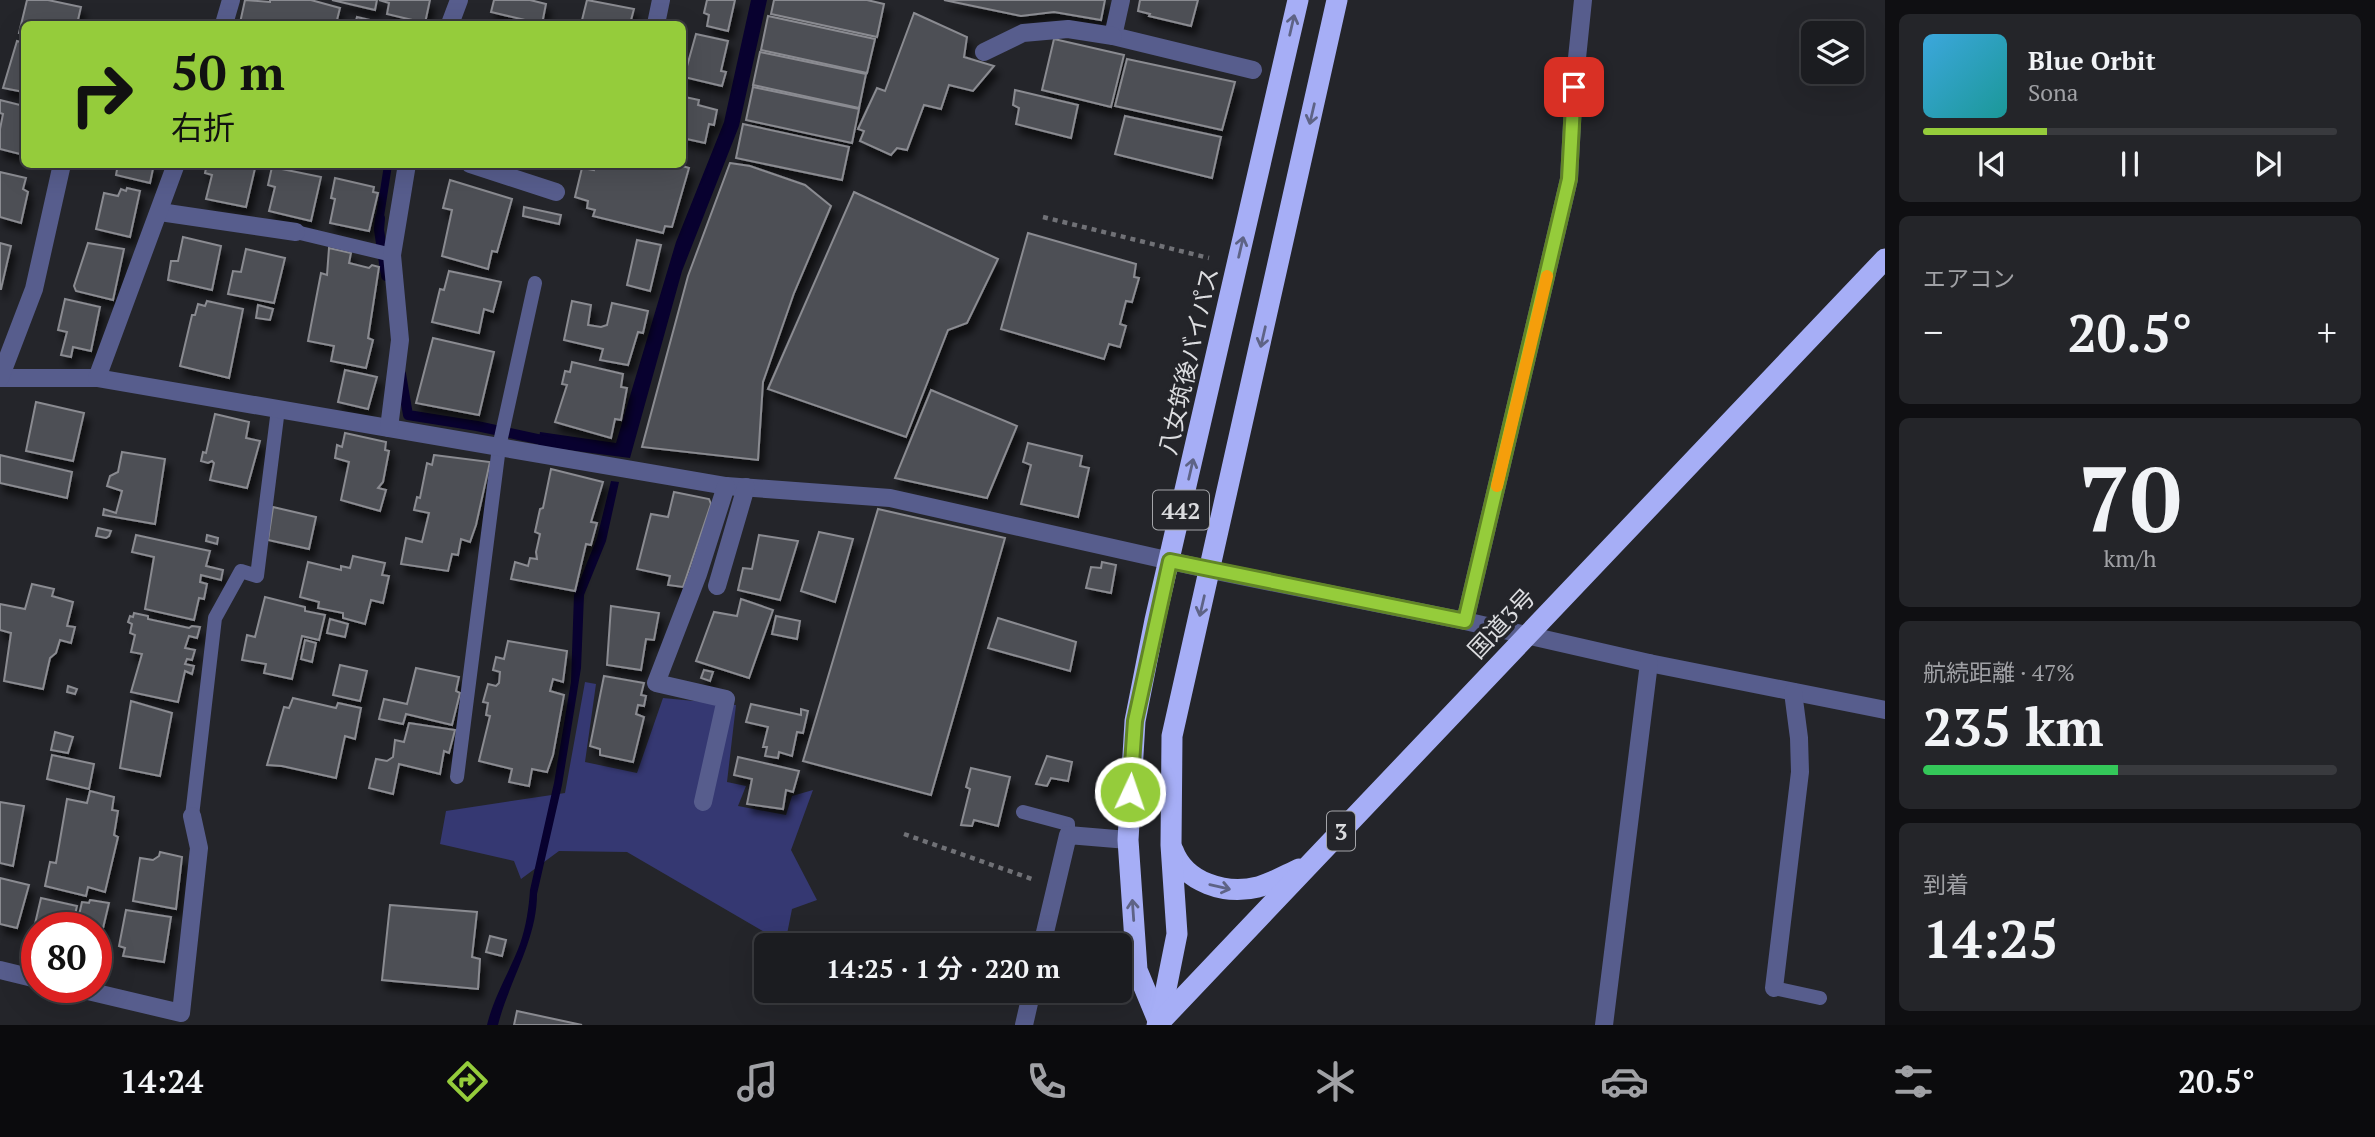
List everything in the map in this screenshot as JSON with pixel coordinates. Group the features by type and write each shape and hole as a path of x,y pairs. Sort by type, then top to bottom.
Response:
{"highway":[{"name":"八女筑後バイパス","path":"1158,1024 1137,970 1128,840 1135,721 1298,0"},
{"name":"442","path":"1158,1024 1177,934 1171,845 1172,736 1338,0"},
{"name":"国道3号","path":"1158,1024 1885,258"},
{"path":"1171,845 1178,862 1196,877 1212,886 1231,890 1259,887 1308,865"}],"street":[{"path":"225,21 231,0"},
{"path":"451,21 459,0"},
{"path":"657,21 661,0"},
{"path":"1113,36 1121,0"},
{"path":"1465,621 1569,179 1574,87 1583,0"},
{"path":"984,52 1023,33 1068,29 1113,36 1252,70"},
{"path":"61,168 34,289 0,378 97,378 726,486 890,498 1211,570 1885,710"},
{"path":"97,378 175,168"},
{"path":"389,428 400,340 392,255 406,168"},
{"path":"482,168 556,192"},
{"path":"160,212 296,232"},
{"path":"703,802 726,699 656,683 698,574 726,486"},
{"path":"717,586 746,487"},
{"path":"1604,1025 1649,663"},
{"path":"1774,988 1800,772 1800,738 1793,691"},
{"path":"112,1000 170,1018 181,1013 199,848 192,816"},
{"path":"1045,933 1068,835 1128,840"},
{"path":"0,970 21,975"},
{"path":"1024,1025 1029,1003"}],"lane":[{"path":"296,232 392,255"},
{"path":"457,777 499,447 535,283"},
{"path":"192,816 215,618 241,571 257,576 278,409"},
{"path":"1023,812 1068,824 1068,835"},
{"path":"1774,988 1820,998"}],"path":[{"path":"1043,216 1209,258"},
{"path":"904,834 1055,887"}],"shaded area":[{"path":"751,0 767,0 739,126 682,271 630,458 538,446 540,432 616,443 676,242 724,122"},
{"path":"384,168 392,168 382,229 374,229"},
{"path":"611,481 619,482 606,541 584,595 581,668 562,785 537,894 536,911 528,944 498,1025 487,1025 526,924 530,890 554,783 571,682 574,595 597,538"},
{"path":"585,682 596,684 585,762 637,773 663,698 736,705 727,782 746,786 738,806 786,815 792,796 813,790 791,850 817,900 792,909 787,933 766,933 627,852 559,851 521,879 514,861 440,844 446,811 565,793"}],"building":[{"path":"27,0 48,0 81,7 78,21 22,21"},
{"path":"245,0 311,0 340,8 337,21 240,21"},
{"path":"332,0 377,0 375,10"},
{"path":"379,0 430,0 425,21 387,14 389,3"},
{"path":"494,0 530,0 546,4 543,21 529,21 491,12"},
{"path":"587,0 634,9 631,21 582,21"},
{"path":"707,0 735,0 728,31 707,26 709,15 704,13"},
{"path":"774,0 867,0 884,4 877,37 771,14"},
{"path":"944,0 1105,0 1101,20 1054,12 1021,16"},
{"path":"1140,0 1198,0 1191,26 1138,11"},
{"path":"914,13 967,37 964,57 994,66 973,91 949,85 941,109 924,105 907,150 897,148 891,155 860,141 864,131 858,129 877,88 885,91"},
{"path":"768,16 875,39 867,73 761,50"},
{"path":"357,17 374,21 356,21"},
{"path":"696,34 728,41 721,71 726,72 722,86 686,77"},
{"path":"1054,39 1124,55 1111,107 1042,90"},
{"path":"17,41 21,42 21,91 3,88"},
{"path":"760,52 866,74 859,108 753,85"},
{"path":"1127,59 1235,82 1222,130 1115,106"},
{"path":"753,87 859,109 852,143 746,120"},
{"path":"1015,90 1078,105 1071,138 1016,124 1019,108 1013,105"},
{"path":"686,97 699,100 698,105 717,110 714,125 709,124 705,143 686,139"},
{"path":"0,100 21,105 21,154 0,149 3,114 0,113"},
{"path":"1125,116 1221,137 1212,178 1115,154"},
{"path":"743,124 849,147 842,180 736,158"},
{"path":"730,163 750,166 805,185 831,206 794,293 763,382 758,460 642,447 688,276"},
{"path":"117,168 153,168 150,183 116,175"},
{"path":"206,168 255,168 246,207 206,199 212,175 205,173"},
{"path":"272,168 321,177 311,221 269,211 275,187 268,185"},
{"path":"582,168 689,168 672,227 665,226 663,233 593,216 595,210 587,208 588,201 575,197"},
{"path":"0,172 26,178 23,189 28,192 21,223 0,217"},
{"path":"335,178 374,187 373,192 378,193 369,231 330,223 335,199 331,198"},
{"path":"450,180 512,199 497,252 492,251 488,269 442,256 452,210 443,208"},
{"path":"127,188 140,191 130,237 96,229 104,193 118,196 121,189 126,191"},
{"path":"854,192 998,259 967,323 948,330 906,437 768,389"},
{"path":"524,207 561,215 559,224 523,216"},
{"path":"1028,233 1136,264 1134,277 1139,278 1132,302 1126,301 1120,324 1126,326 1120,347 1109,344 1104,359 1001,329"},
{"path":"183,237 221,246 212,290 168,280 171,261 178,261"},
{"path":"637,240 661,245 650,291 627,285"},
{"path":"0,243 11,246 1,289 0,289"},
{"path":"88,243 124,249 113,300 76,291 74,286"},
{"path":"329,248 351,253 349,263 369,268 372,265 379,267 368,338 373,340 366,368 331,361 334,346 308,341 321,273 327,275"},
{"path":"246,249 285,258 274,303 228,294 233,271 241,272"},
{"path":"449,271 501,282 493,312 484,309 479,333 432,322 440,289 444,290"},
{"path":"65,299 100,307 91,351 73,347 71,357 61,355 67,332 58,330"},
{"path":"207,301 243,309 229,378 180,366 192,315 195,315 198,304 205,306"},
{"path":"572,301 591,305 588,325 601,327 607,325 612,303 648,311 643,333 638,332 628,365 600,360 603,349 564,340"},
{"path":"258,305 273,309 270,320 256,318"},
{"path":"433,338 494,352 479,415 416,403"},
{"path":"572,362 623,374 621,387 627,388 621,420 615,419 611,438 555,422 567,385 562,384 565,371 570,372"},
{"path":"345,370 377,377 368,409 338,402"},
{"path":"931,390 1017,426 987,498 895,478"},
{"path":"36,402 84,413 73,461 26,451"},
{"path":"215,414 249,422 246,438 260,441 247,488 210,480 214,463 201,461 203,452 206,453"},
{"path":"345,433 386,442 385,450 389,451 383,482 378,488 386,490 380,511 341,500 349,462 335,458 337,445 342,447"},
{"path":"1028,443 1082,456 1080,466 1089,468 1078,517 1021,504 1031,465 1023,462"},
{"path":"122,452 165,459 155,524 103,515 104,509 116,513 122,491 107,486 110,476 118,472"},
{"path":"0,455 72,472 67,498 0,483"},
{"path":"434,455 490,462 470,542 461,539 458,555 452,554 448,571 401,564 406,538 422,542 429,513 414,510 417,497 420,498 427,463 432,465"},
{"path":"551,469 603,482 591,522 597,523 591,545 586,544 575,591 511,579 515,562 528,566 530,558 537,559 540,534 535,532"},
{"path":"674,492 709,499 711,504 683,587 668,585 670,576 637,569 651,514 668,517"},
{"path":"273,507 316,517 309,549 268,540"},
{"path":"878,509 1005,538 931,795 803,761"},
{"path":"98,528 111,531 109,536 96,536"},
{"path":"819,532 853,539 835,602 801,591"},
{"path":"136,535 210,551 206,566 223,570 221,580 201,575 200,582 207,584 204,599 199,598 194,620 145,609 154,557 132,552"},
{"path":"207,535 218,538 217,544 206,541"},
{"path":"759,535 798,541 780,600 738,590 743,568 752,569"},
{"path":"353,556 385,563 382,575 389,576 383,603 371,600 365,624 343,618 343,613 318,608 319,602 300,597 308,562 341,570 341,566 350,568"},
{"path":"1102,562 1116,565 1111,593 1086,588 1091,567 1101,568"},
{"path":"32,584 54,589 52,596 73,602 67,626 75,627 71,643 60,640 56,653 50,658 43,689 4,681 11,633 0,630 0,604 25,609"},
{"path":"265,597 325,615 319,640 302,636 292,679 264,673 266,664 242,660 247,635 255,637"},
{"path":"741,599 773,610 749,678 696,661 714,612 737,616"},
{"path":"611,606 659,613 654,640 646,639 641,670 607,665"},
{"path":"134,613 148,616 148,619 189,628 200,627 197,638 189,636 185,648 195,650 192,660 187,659 185,664 194,666 192,674 185,671 178,702 131,692 142,654 131,652 135,635 130,633 132,624 128,622"},
{"path":"776,616 800,621 797,639 772,634"},
{"path":"998,618 1076,642 1070,671 988,648"},
{"path":"330,619 348,624 345,637 327,633"},
{"path":"305,640 316,643 312,662 301,659"},
{"path":"508,641 567,651 563,682 553,679 550,691 564,695 553,755 547,772 532,769 529,786 509,782 512,769 479,761 490,716 486,715 488,703 483,702 488,684 496,686 499,683 500,672 493,670 496,657 504,659"},
{"path":"340,665 367,671 360,701 333,695"},
{"path":"416,668 459,677 456,691 460,693 452,725 406,714 403,724 379,719 384,699 407,704"},
{"path":"704,670 713,672 710,681 701,678"},
{"path":"604,676 644,683 641,695 646,696 644,706 638,705 636,714 644,717 633,762 600,755 600,749 590,746"},
{"path":"68,686 77,689 75,694 67,692"},
{"path":"293,698 336,708 338,703 361,708 355,739 345,736 336,778 267,765 284,707 289,708"},
{"path":"131,701 172,713 160,776 120,768"},
{"path":"751,704 801,715 801,709 808,711 803,733 797,732 792,756 779,752 778,758 765,756 767,747 763,747 768,727 746,722"},
{"path":"409,723 455,730 449,753 444,751 440,774 399,764 393,794 369,788 376,759 387,761 393,757 395,740 404,742"},
{"path":"55,732 73,737 68,753 51,750"},
{"path":"52,755 94,764 89,789 47,779"},
{"path":"1047,756 1072,762 1068,781 1051,778 1047,786 1036,784"},
{"path":"738,757 799,771 793,792 786,790 783,809 747,804 752,779 734,775"},
{"path":"971,768 1010,777 998,826 974,820 972,826 961,825 970,789 966,787"},
{"path":"90,791 114,797 112,810 118,811 114,835 118,837 105,892 88,887 86,896 45,886 50,862 56,863 67,799 87,803"},
{"path":"0,802 24,806 13,866 0,863"},
{"path":"160,852 182,857 176,909 133,901 140,858 153,860"},
{"path":"0,878 29,885 17,928 0,924"},
{"path":"41,898 77,906 76,912 38,912"},
{"path":"90,900 109,903 107,912 80,912 82,902 89,903"},
{"path":"390,905 477,912 472,957 480,959 478,989 382,980"},
{"path":"126,910 171,917 164,962 123,956 125,948 119,946"},
{"path":"490,936 506,940 502,956 486,952"},
{"path":"517,1011 582,1025 514,1025"}],"waterway":[{"path":"380,218 379,230 386,276"},
{"path":"401,374 408,415 551,442"}],"slow traffic":[{"path":"1497,486 1547,276"}],"route":[{"path":"1130,792 1135,721 1170,561 1465,621 1569,179 1574,87"}]}
